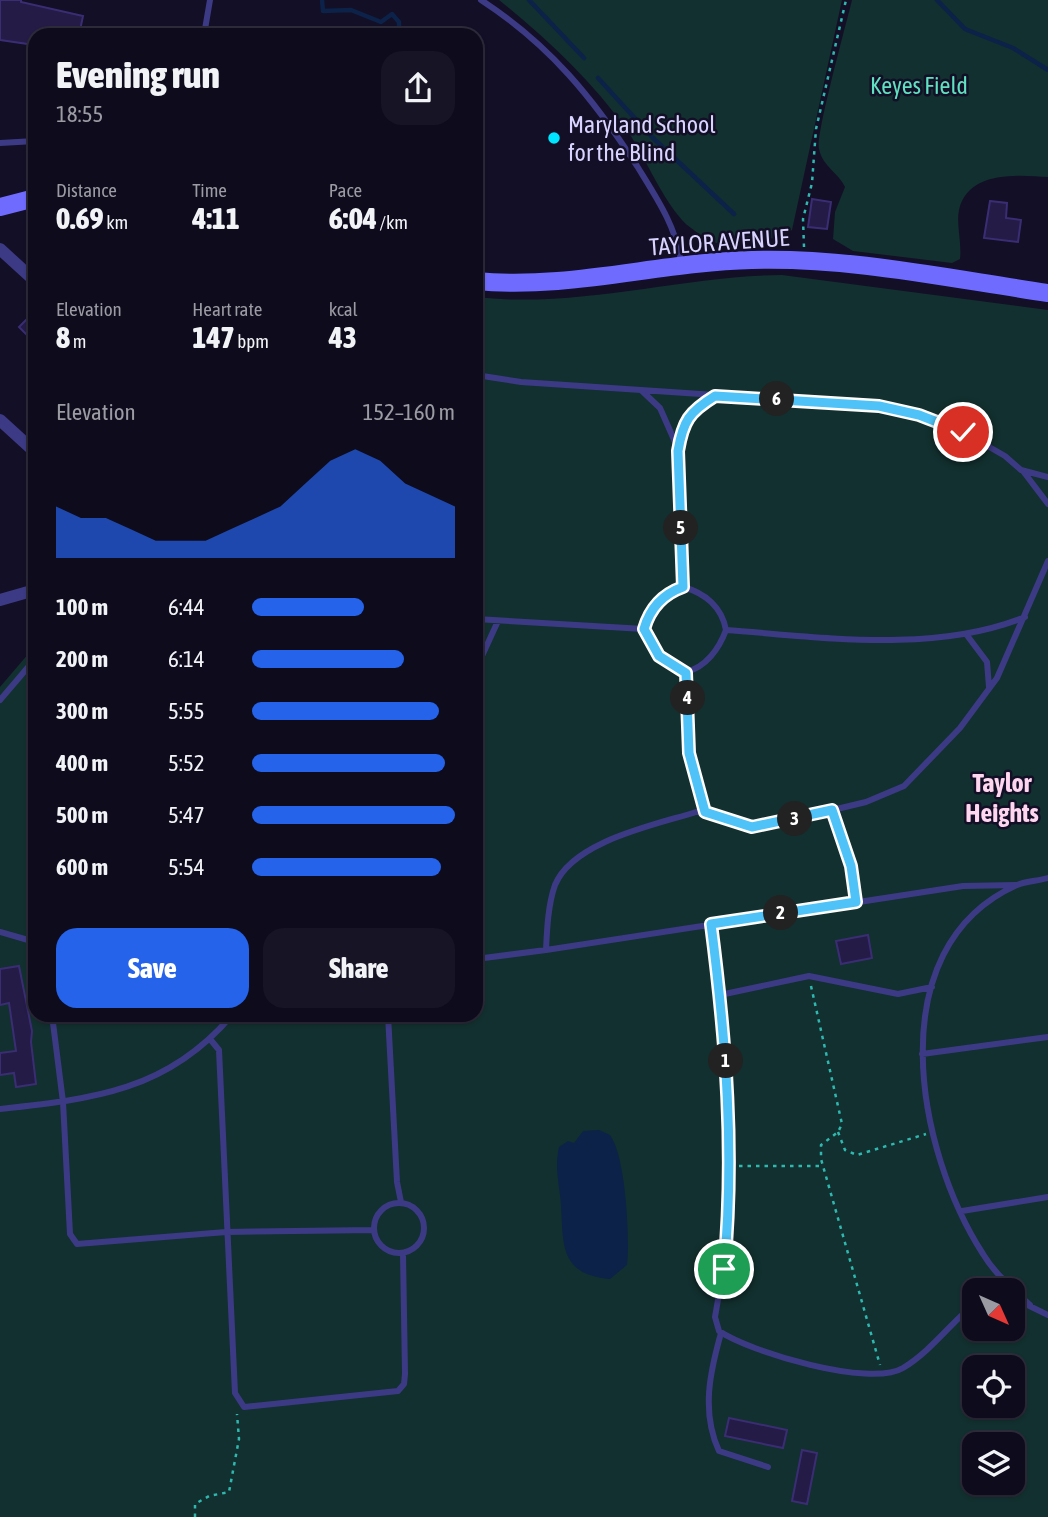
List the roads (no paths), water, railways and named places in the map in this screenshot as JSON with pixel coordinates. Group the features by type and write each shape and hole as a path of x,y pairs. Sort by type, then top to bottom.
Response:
{"main road":[{"path":"0,206 28,200"},
{"name":"TAYLOR AVENUE","path":"483,281 551,282 751,260 804,261 1048,293"}],"street":[{"path":"0,249 28,275"},
{"path":"0,419 28,445"},
{"path":"0,600 28,592"}],"lane":[{"path":"205,28 210,0"},
{"path":"481,0 537,41 593,100 671,223 681,266"},
{"path":"0,142 28,141"},
{"path":"483,376 521,382 715,396 845,402 919,415 963,432 1005,456 1021,470 1048,504"},
{"path":"641,390 664,416 678,451"},
{"path":"683,587 678,451 681,433 692,410 715,396"},
{"path":"1021,470 1048,477"},
{"path":"546,950 555,885 575,860 604,844 696,812 705,812 752,827 884,796 904,786 953,736 989,688 1006,660 1048,561"},
{"path":"683,587 696,591 713,604 726,630 712,655 696,670 686,673 659,656 644,629 648,617 665,596 683,587"},
{"path":"726,630 882,639 966,634 1025,617"},
{"path":"483,620 644,629"},
{"path":"483,654 498,621"},
{"path":"966,634 987,662 989,688"},
{"path":"0,700 28,667"},
{"path":"686,673 689,753 705,812"},
{"path":"832,810 851,866 856,902"},
{"path":"483,958 963,886 1018,885 1048,878"},
{"path":"1018,885 977,912 947,952 932,986 922,1021 922,1054 925,1100 931,1133 961,1211 995,1271 1030,1305"},
{"path":"711,924 729,1090 730,1166 725,1258 715,1317 721,1333 710,1373 709,1429 719,1451 768,1467"},
{"path":"0,932 28,940"},
{"path":"720,995 809,976 866,990 898,994 932,986"},
{"path":"53,1022 63,1102 70,1234 78,1244 226,1232 373,1230"},
{"path":"0,1109 63,1102 126,1090 151,1080 180,1063 210,1039 226,1022"},
{"path":"388,1022 397,1182 401,1202"},
{"path":"922,1054 1048,1037"},
{"path":"210,1039 219,1050 235,1393 244,1407 398,1391 404,1384 405,1374 403,1254"},
{"path":"961,1211 1048,1197"},
{"path":"401,1202 415,1207 423,1219 424,1234 417,1247 403,1254 389,1252 378,1243 373,1230 381,1210 401,1202"},
{"path":"1026,1303 1048,1315"},
{"path":"721,1333 821,1368 883,1375 904,1368 962,1315"}],"water":[{"path":"599,1130 610,1135 620,1161 627,1218 627,1265 610,1279 592,1276 579,1270 571,1262 563,1239 557,1171 559,1147 568,1141 574,1143 583,1131"}],"waterway":[{"path":"322,0 323,11 351,10 381,22 392,14 399,22 399,28"},
{"path":"529,0 584,58"},
{"path":"937,0 965,29 1013,48 1048,70"},
{"path":"598,78 653,138 734,214"}],"place":[{"name":"Maryland School for the Blind","path":"554,138"}],"district":[{"name":"Taylor Heights","path":"1002,798"}],"park label":[{"name":"Keyes Field","path":"919,85"}]}
